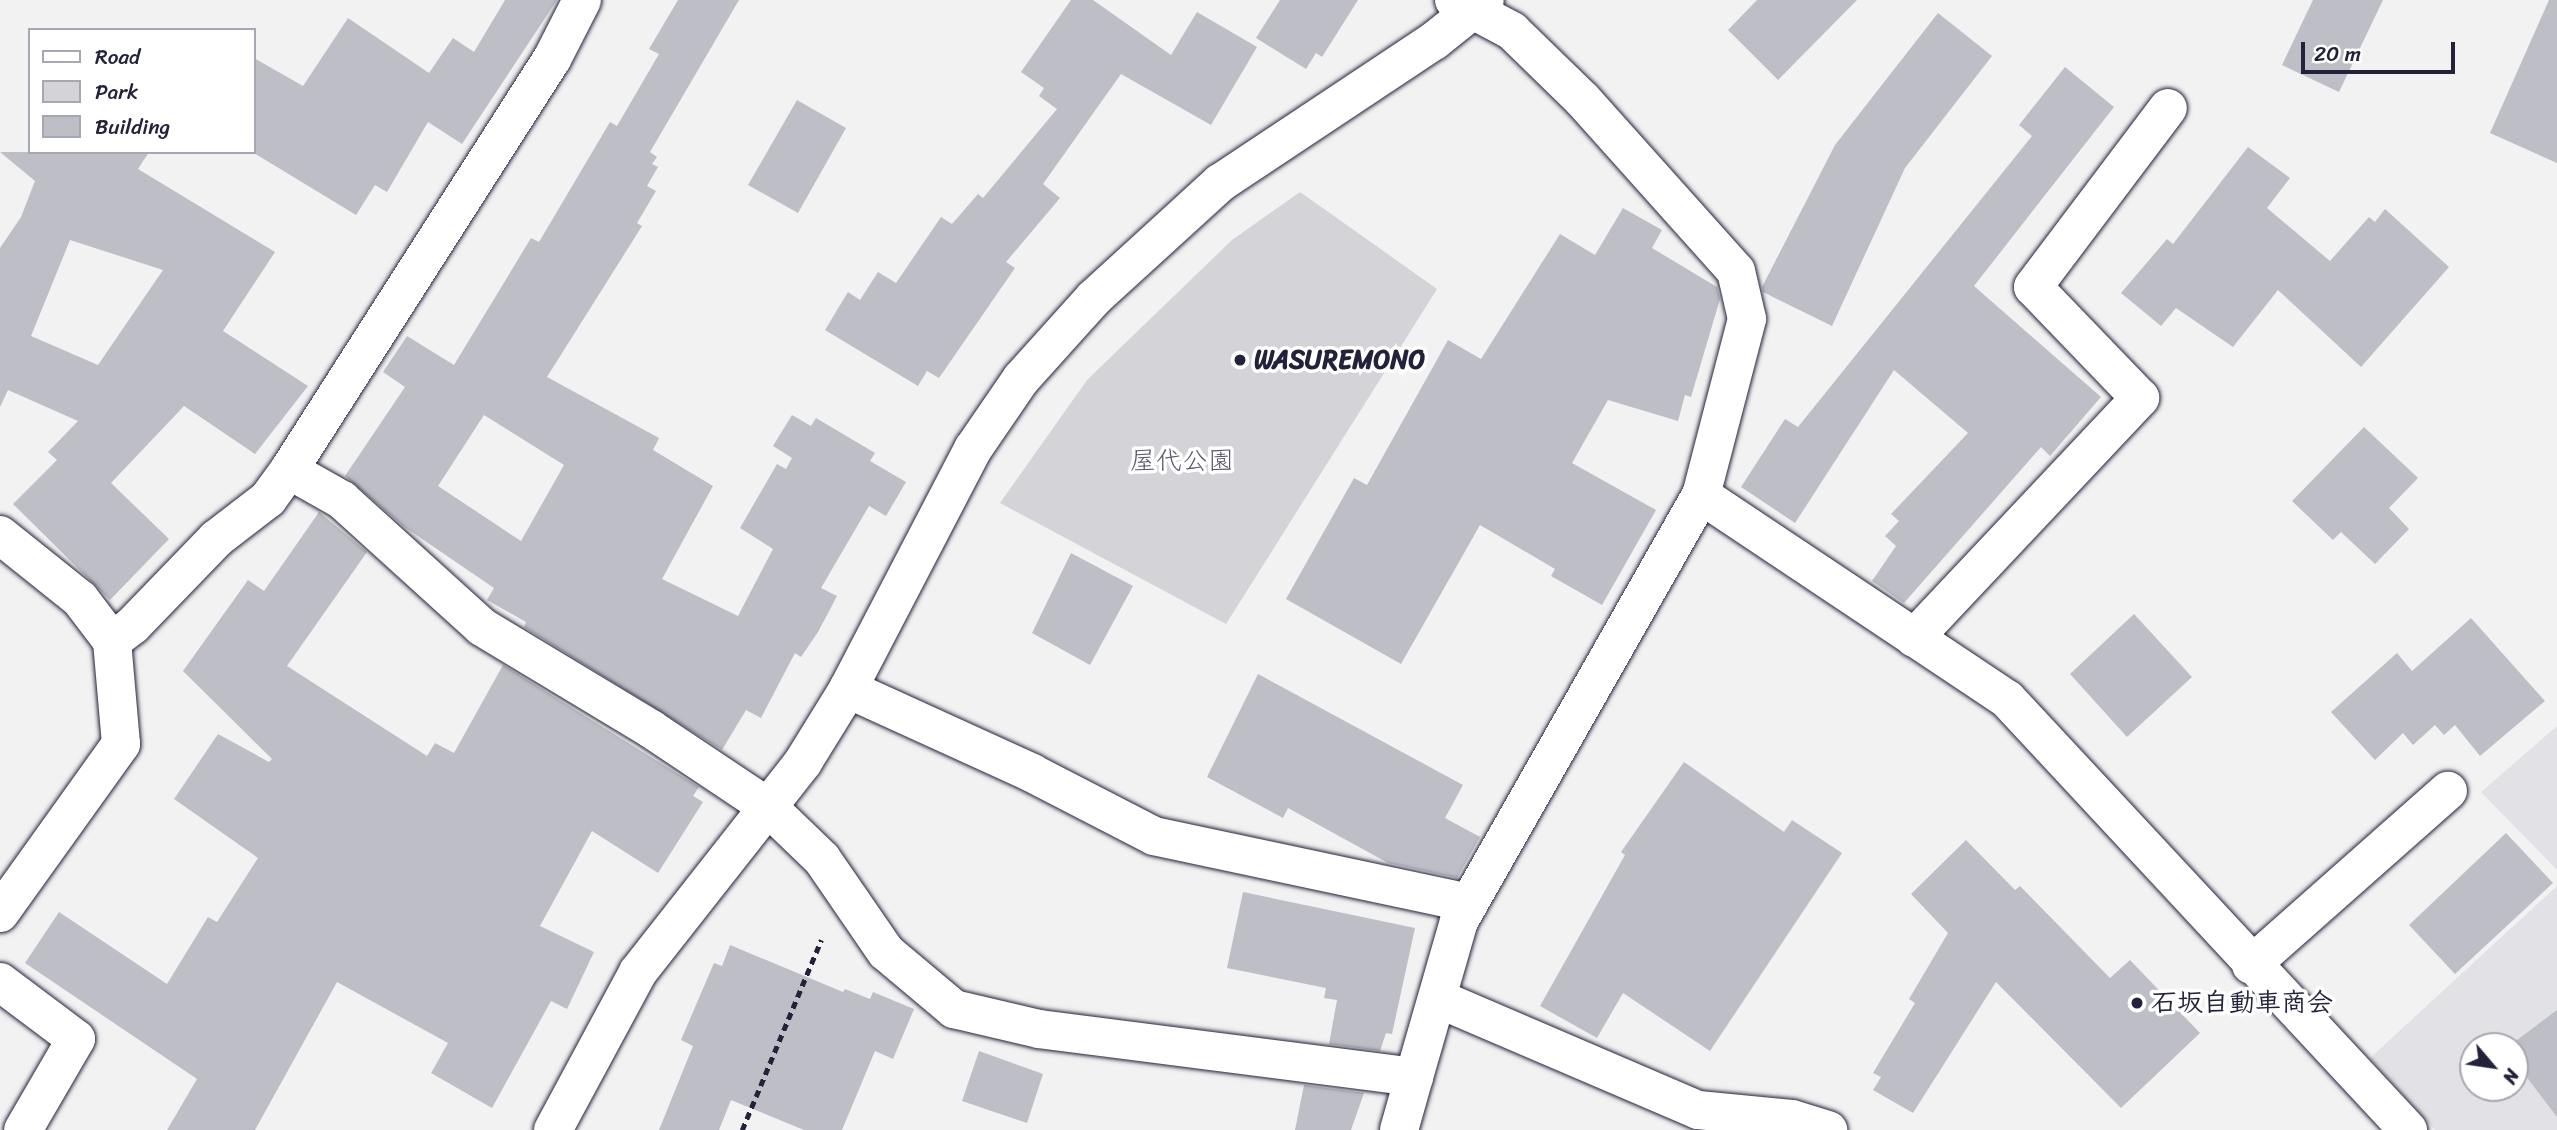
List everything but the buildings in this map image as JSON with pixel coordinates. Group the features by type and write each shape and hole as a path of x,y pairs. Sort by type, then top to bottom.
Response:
{"street":[{"path":"112,641 216,539 268,499 552,59 582,0"},
{"path":"554,1130 638,972 768,807 848,689 973,449 1021,379 1094,298 1220,183 1434,41 1471,3 1512,32 1582,100 1736,271 1747,319 1701,495 1459,921 1440,999 1399,1130"},
{"path":"1914,638 2140,398 2033,287 2168,108"},
{"path":"289,470 342,500 482,627 651,729 768,807 822,859 886,952 954,1009 1039,1029 1414,1077"},
{"path":"1701,495 2007,699 2251,965 2409,1130"},
{"path":"0,536 80,599 112,641 121,744 0,913"},
{"path":"848,689 1032,773 1154,836 1469,903"},
{"path":"2251,965 2448,790"},
{"path":"0,982 76,1039 23,1130"},
{"path":"1440,999 1698,1110 1792,1119 1828,1130"}],"path":[{"path":"742,1130 842,890"}],"shaded area":[{"path":"2557,726 2557,870 2481,792"},
{"path":"2557,886 2557,1130 2435,1130 2370,1058"}],"green space":[{"name":"屋代公園","path":"1300,192 1437,289 1226,624 1000,503 1087,380 1232,240"}],"place":[{"name":"WASUREMONO","path":"1240,360"},
{"name":"石坂自動車商会","path":"2137,1003"}]}
